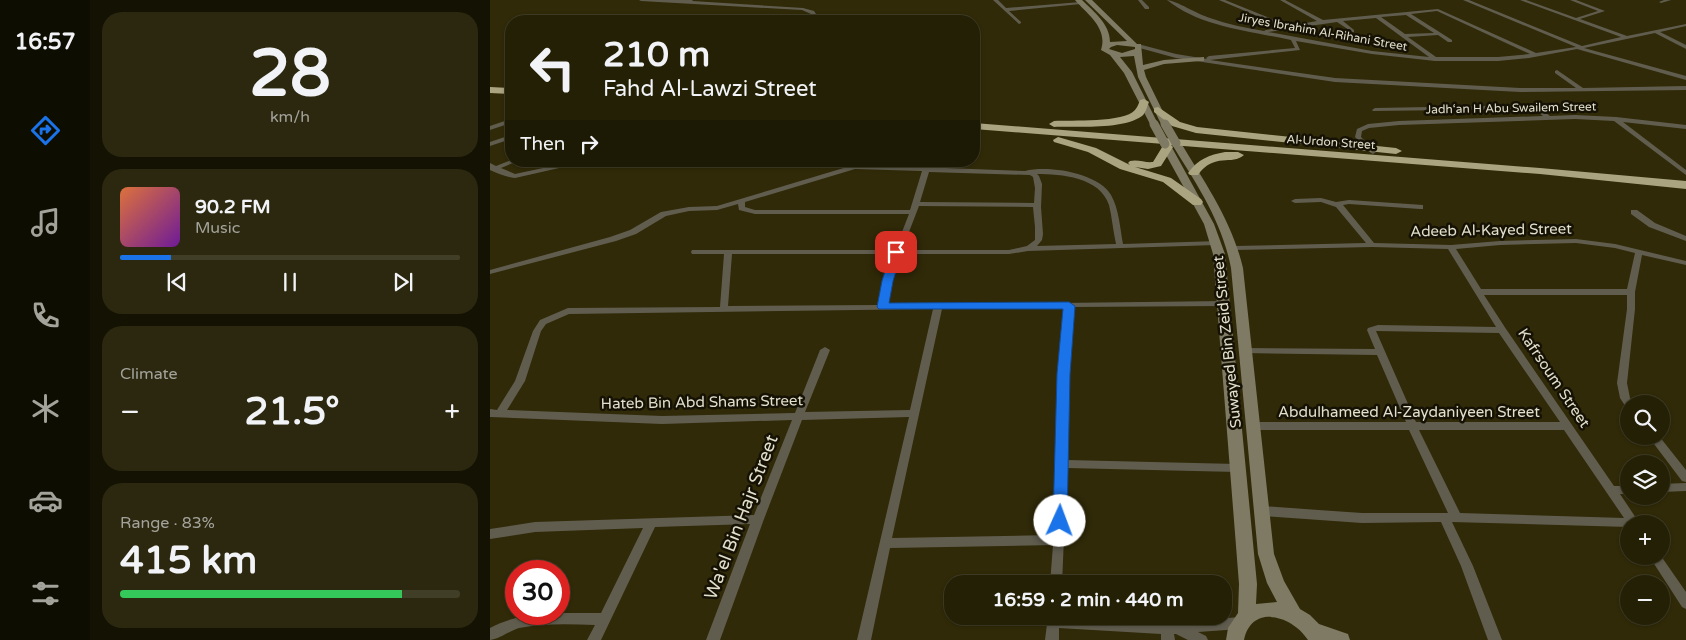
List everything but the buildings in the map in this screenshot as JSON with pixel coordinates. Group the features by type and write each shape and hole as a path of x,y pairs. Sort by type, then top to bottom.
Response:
{"highway":[{"path":"490,90 505,91"},
{"path":"490,96 505,97"},
{"path":"1044,126 1122,120 1139,113 1144,102"},
{"path":"1158,110 1176,124 1196,130 1370,149"},
{"name":"Al-Urdon Street","path":"980,121 1370,149 1686,178"},
{"name":"Al-Urdon Street","path":"980,127 1463,165 1686,185"},
{"path":"1020,130 1082,146 1124,167 1167,180 1197,202"},
{"path":"1123,138 1109,140 1106,145 1113,153 1123,159 1144,165 1155,165 1159,162 1169,145"},
{"path":"1194,173 1200,163 1205,160 1238,155 1423,168 1450,168 1463,165"}],"main road":[{"path":"1082,1 1105,30 1106,47 1117,43 1137,48"},
{"path":"1082,1 1137,48"},
{"name":"Suwayed Bin Zeid Street","path":"1106,47 1107,52 1113,54 1128,72 1154,124 1169,145 1194,173 1234,248 1261,511 1270,568 1276,584 1294,614"},
{"path":"1113,54 1123,55 1137,48"},
{"name":"Suwayed Bin Zeid Street","path":"1137,48 1139,69 1165,124 1169,145 1209,224 1216,243 1248,584 1241,626"},
{"path":"1139,69 1164,62 1200,60"},
{"path":"1241,626 1257,610 1269,608 1294,614 1304,621 1315,635 1340,640"}],"street":[{"path":"641,0 689,1 809,10 813,15"},
{"path":"726,5 734,0"},
{"path":"995,0 1019,23"},
{"path":"1032,0 1042,6"},
{"path":"1140,0 1147,8"},
{"name":"Jiryes Ibrahim Al-Rihani Street","path":"1169,0 1207,19 1261,32 1377,53 1435,59 1476,60 1535,55 1686,25"},
{"path":"1224,0 1288,27"},
{"path":"1282,0 1322,22"},
{"path":"1465,0 1580,47 1686,78"},
{"path":"1522,0 1625,37"},
{"path":"1572,0 1603,11 1576,19"},
{"path":"1661,2 1669,0"},
{"path":"1005,10 1082,1"},
{"path":"1261,32 1322,22 1432,10 1444,12 1535,55"},
{"path":"1406,13 1450,41"},
{"path":"1376,16 1435,59"},
{"path":"1338,20 1352,31"},
{"path":"1655,31 1684,45"},
{"path":"1404,36 1438,34"},
{"path":"1200,60 1298,50 1293,39"},
{"path":"1137,48 1200,60 1335,80 1520,90 1686,88"},
{"path":"1557,72 1582,90"},
{"path":"1520,90 1525,96"},
{"path":"1530,101 1548,117"},
{"path":"1376,110 1535,106"},
{"name":"Jadh‘an H Abu Swailem Street","path":"1370,149 1358,137 1357,132 1363,128 1376,125 1548,117 1616,119 1686,127"},
{"path":"1616,119 1686,173"},
{"path":"490,128 505,123"},
{"path":"490,144 505,139"},
{"path":"491,168 505,164"},
{"path":"491,168 509,175 519,176 560,167"},
{"path":"490,272 613,239 633,232 664,214 690,209 717,208 853,167 1047,171 1086,179 1110,197 1120,246"},
{"path":"883,307 887,281 896,252 916,204 926,170"},
{"path":"1027,172 1038,179 1037,205 1041,238 1038,245 1031,249"},
{"path":"1295,201 1321,200 1338,205 1349,202 1420,207"},
{"path":"742,201 742,208 755,212 913,212"},
{"path":"916,204 1037,205"},
{"path":"1338,205 1372,245"},
{"path":"1634,212 1652,225 1686,240"},
{"name":"Adeeb Al-Kayed Street","path":"1234,248 1372,245 1451,247 1500,243 1576,241 1601,244 1686,263"},
{"path":"694,252 1009,252 1031,249 1216,243"},
{"name":"Kafrsoum Street","path":"1451,247 1502,330 1628,515"},
{"path":"724,309 728,252"},
{"path":"1624,395 1622,383 1631,309 1631,292 1639,252"},
{"path":"1479,292 1631,292"},
{"path":"494,413 520,381 537,332 544,322 568,311 1223,303"},
{"path":"1057,575 1060,540 1064,374 1069,306"},
{"path":"864,640 938,307"},
{"path":"1495,640 1450,517 1371,331 1372,329 1502,330"},
{"name":"Wa'el Bin Hajr Street","path":"713,640 758,519 825,350"},
{"path":"1244,350 1379,352"},
{"name":"Hateb Bin Abd Shams Street","path":"494,413 662,420 914,413"},
{"name":"Abdulhameed Al-Zaydaniyeen Street","path":"1252,426 1413,428 1567,426"},
{"path":"1660,445 1686,478"},
{"path":"1062,464 1237,468"},
{"path":"1670,488 1686,487"},
{"path":"1611,490 1620,490"},
{"path":"1261,511 1362,518 1450,517 1620,523"},
{"path":"490,534 535,527 758,519"},
{"path":"594,640 651,523"},
{"path":"887,543 1060,540"},
{"path":"1661,565 1686,603"},
{"path":"490,635 502,626 517,622 558,619 605,619"},
{"path":"1052,640 1053,625"},
{"path":"1108,625 1171,632 1201,640"},
{"path":"1171,632 1241,626"}],"route":[{"path":"896,252 887,281 883,307 1069,306 1064,374 1060,521"}]}
